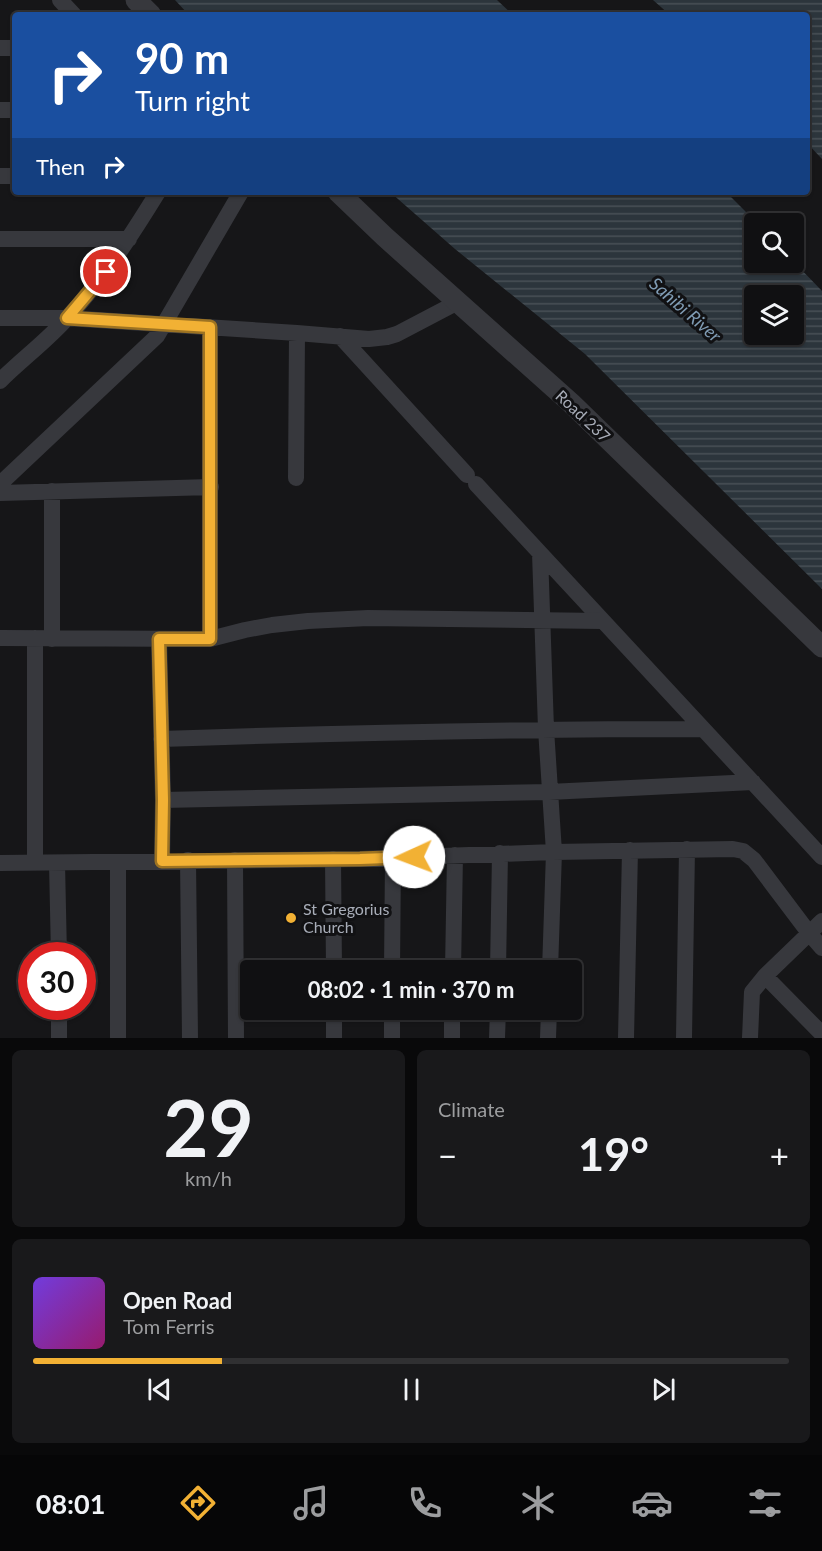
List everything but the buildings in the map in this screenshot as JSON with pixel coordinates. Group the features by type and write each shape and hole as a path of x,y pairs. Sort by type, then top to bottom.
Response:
{"street":[{"path":"60,0 71,12"},
{"path":"136,0 148,12"},
{"path":"0,381 67,318 106,272 156,195"},
{"path":"0,484 157,336 240,195"},
{"name":"Road 237","path":"341,195 571,403 822,647"},
{"path":"0,239 129,239"},
{"path":"0,318 67,318 369,339 397,334 458,302"},
{"path":"210,327 210,639"},
{"path":"296,478 297,333"},
{"path":"340,336 822,857"},
{"path":"0,493 210,487"},
{"path":"35,863 43,639 52,491"},
{"path":"540,553 546,729 554,852 550,960"},
{"path":"0,638 210,639 245,630 308,621 368,618 602,621"},
{"path":"159,639 163,800 162,861"},
{"path":"161,739 414,731 703,729"},
{"path":"163,800 549,792 753,782"},
{"path":"684,1038 687,849"},
{"path":"0,863 393,858 733,849 743,851 754,860 822,948"},
{"path":"626,1038 630,850"},
{"path":"498,960 500,854"},
{"path":"453,960 455,855"},
{"path":"392,960 393,858"},
{"path":"333,859 334,960"},
{"path":"188,860 190,1038"},
{"path":"235,860 236,1038"},
{"path":"57,862 59,942"},
{"path":"118,862 118,1038"},
{"path":"750,1038 752,992 765,976 822,921"},
{"path":"765,976 822,1034"},
{"path":"59,1020 59,1038"},
{"path":"334,1020 334,1038"},
{"path":"392,1020 392,1038"},
{"path":"452,1020 452,1038"},
{"path":"498,1020 498,1038"},
{"path":"548,1038 549,1020"}],"water":[{"path":"175,0 497,0 510,12 186,12"},
{"path":"653,0 822,0 822,159 810,146 810,12 667,12"},
{"name":"Sahibi River","path":"393,195 729,195 747,213 744,213 744,273 804,272 822,291 822,589 585,354 455,249"}],"place":[{"name":"St Gregorius Church","path":"291,918"}],"route":[{"path":"106,272 67,318 210,327 210,639 159,639 163,800 162,861 414,857"}]}
